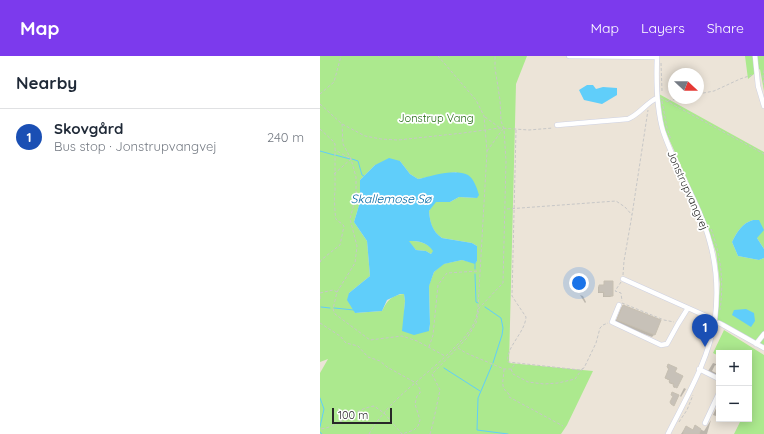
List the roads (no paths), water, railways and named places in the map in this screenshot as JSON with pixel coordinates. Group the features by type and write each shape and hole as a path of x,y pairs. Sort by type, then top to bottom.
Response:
{"street":[{"path":"569,56 657,56"},
{"name":"Jonstrupvangvej","path":"657,56 659,114 670,149 710,243 716,275 717,294 716,322 706,353 668,434"},
{"path":"755,56 758,86 764,106"},
{"path":"557,125 628,119 640,112 649,103 659,98"},
{"path":"623,279 688,308 764,348"},
{"path":"620,304 612,322 661,345 667,344 688,308"},
{"path":"756,344 764,334"},
{"path":"699,369 716,378"},
{"path":"706,423 716,400"}],"water":[{"path":"587,85 593,85 596,89 603,87 617,88 617,95 602,104 584,100 579,90"},
{"name":"Skallemose Sø","path":"389,158 400,161 410,174 418,179 450,172 463,173 472,179 479,195 477,198 459,197 450,202 436,202 429,211 432,226 442,238 472,243 477,246 477,261 475,264 462,260 444,264 434,272 429,286 429,331 414,335 402,331 405,301 404,294 400,294 387,300 382,311 355,313 347,300 349,293 370,276 367,241 354,222 360,202 360,180 375,165","holes":["409,241 425,244 433,251 431,254 426,251 416,250"]},
{"path":"753,220 759,220 764,230 757,238 764,249 764,258 759,260 738,256 732,242 738,231 746,223"},
{"path":"746,309 754,313 755,321 751,327 732,315 734,310"}],"waterway":[{"path":"320,151 334,155"},
{"path":"335,155 350,159"},
{"path":"352,159 358,161 362,175 364,176"},
{"path":"475,264 475,269"},
{"path":"475,274 476,302 478,303"},
{"path":"321,307 330,308"},
{"path":"485,307 501,318 503,328 493,363"},
{"path":"334,308 354,310"},
{"path":"492,365 478,398 477,430 508,434"},
{"path":"444,368 480,391"},
{"path":"320,398 324,409 320,427"}],"place":[{"name":"Skovgård","path":"705,347"}],"park label":[{"name":"Jonstrup Vang","path":"436,118"}]}
